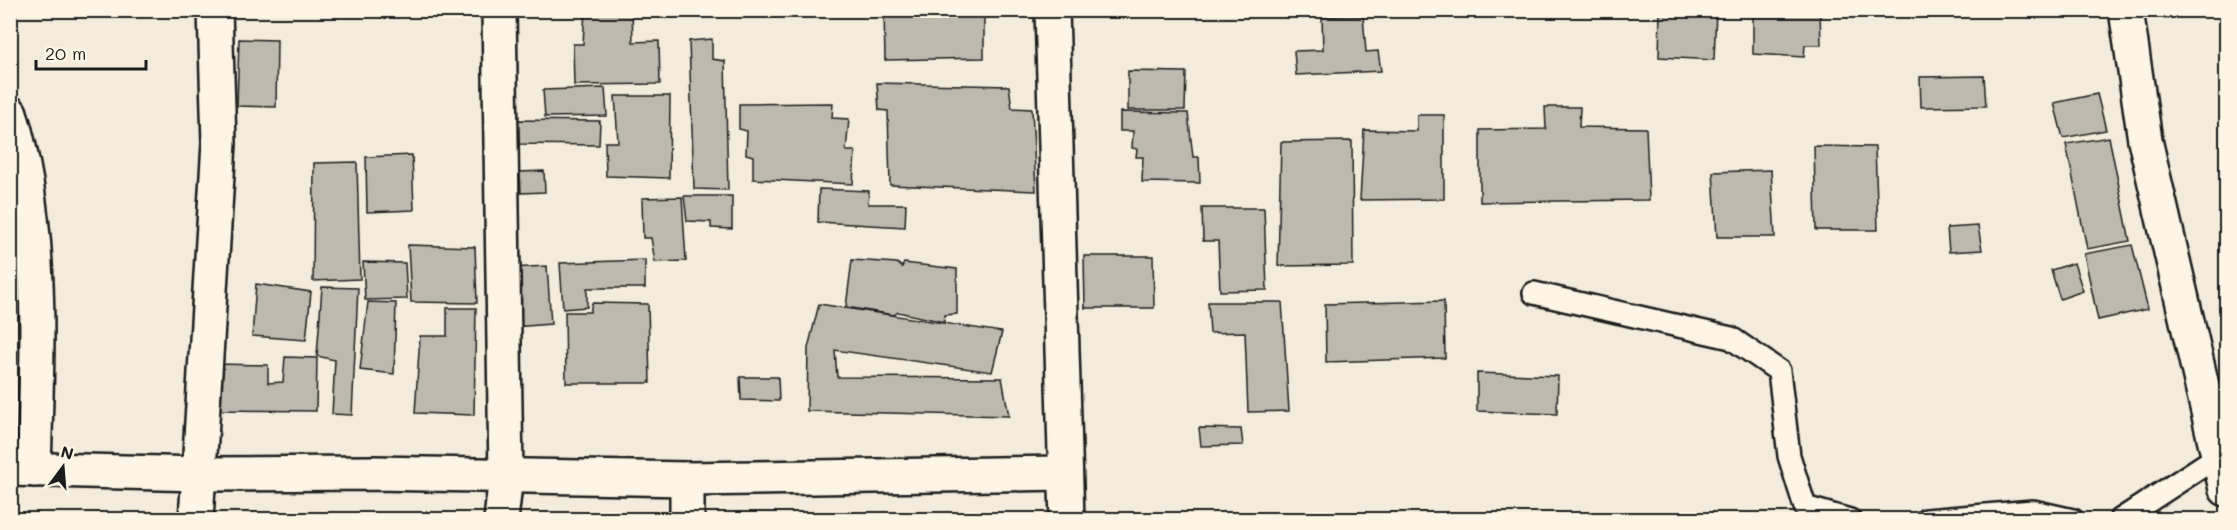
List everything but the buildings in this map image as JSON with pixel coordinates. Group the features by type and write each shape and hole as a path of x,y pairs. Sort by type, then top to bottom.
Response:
{"street":[{"path":"196,519 219,143 215,10"},
{"path":"499,10 506,475 501,519"},
{"path":"1052,10 1067,519"},
{"path":"2126,10 2145,140 2226,489"},
{"path":"10,113 30,209 38,304 22,469 199,474 506,475 687,480 1064,473"},
{"path":"687,480 687,519"}],"lane":[{"path":"1534,293 1731,338 1779,371 1789,456 1805,507 1850,519"},
{"path":"2120,519 2218,456"},
{"path":"1926,519 2033,511 2073,519"}]}
